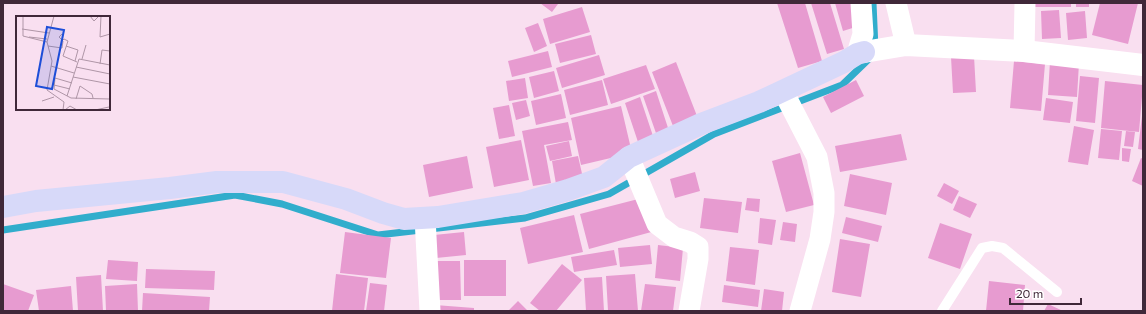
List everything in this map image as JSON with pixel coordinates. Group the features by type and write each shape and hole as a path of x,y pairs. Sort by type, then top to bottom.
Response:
{"main road":[{"path":"3,208 36,201 217,182 283,182 346,199 404,219 425,220 523,203 568,190 604,177 701,124 759,102 785,94 861,53"}],"street":[{"path":"861,3 863,34 861,53 902,46 1024,51 1143,65"},
{"path":"896,3 902,46"},
{"path":"1024,51 1025,3"},
{"path":"785,94 817,157 824,193 824,212 820,239 800,311"},
{"path":"632,163 657,224 674,237 690,242 698,247 698,259 689,311"},
{"path":"425,220 430,311"}],"lane":[{"path":"942,311 982,248 992,246 1003,248 1057,292"}],"building":[{"path":"540,3 557,3 558,4 552,12"},
{"path":"777,3 805,3 822,61 798,68"},
{"path":"811,3 830,3 844,49 827,54"},
{"path":"835,3 855,3 862,25 843,31"},
{"path":"1034,3 1071,3 1071,7 1034,7"},
{"path":"1076,3 1089,3 1089,7 1076,7"},
{"path":"1100,3 1138,3 1128,44 1092,35"},
{"path":"582,7 590,32 550,44 543,19"},
{"path":"1059,10 1061,38 1042,39 1041,11"},
{"path":"1085,11 1087,38 1068,40 1066,13"},
{"path":"538,23 547,46 534,52 525,28"},
{"path":"591,35 596,54 560,63 555,44"},
{"path":"548,51 552,67 512,77 508,61"},
{"path":"599,55 605,75 562,88 556,68"},
{"path":"974,56 976,92 953,93 951,57"},
{"path":"1014,61 1045,64 1041,111 1010,108"},
{"path":"1050,61 1079,63 1077,97 1048,95"},
{"path":"676,62 697,116 673,126 652,72"},
{"path":"646,65 655,89 611,104 603,79"},
{"path":"554,71 559,91 534,98 529,77"},
{"path":"1080,76 1099,78 1095,123 1076,121"},
{"path":"525,78 528,98 509,101 506,81"},
{"path":"602,80 608,105 570,115 564,90"},
{"path":"856,80 864,96 831,113 823,97"},
{"path":"1105,81 1143,85 1139,132 1101,128"},
{"path":"656,91 669,131 657,136 643,96"},
{"path":"561,94 566,118 536,125 531,101"},
{"path":"640,97 653,136 638,142 625,103"},
{"path":"1046,98 1073,102 1070,123 1043,120"},
{"path":"526,100 530,116 516,120 512,103"},
{"path":"509,105 515,136 499,139 493,108"},
{"path":"621,106 632,153 581,165 571,118"},
{"path":"1143,116 1143,150 1138,149"},
{"path":"568,122 572,140 544,145 551,183 533,186 522,131"},
{"path":"1074,126 1094,130 1088,165 1068,162"},
{"path":"1101,129 1122,131 1119,160 1098,158"},
{"path":"1126,131 1135,132 1133,147 1124,146"},
{"path":"901,134 907,160 840,172 835,146"},
{"path":"521,140 529,180 494,187 486,147"},
{"path":"569,141 572,156 550,161 546,146"},
{"path":"1122,148 1131,149 1129,162 1122,161"},
{"path":"800,153 814,205 786,212 772,161"},
{"path":"467,156 473,188 429,197 423,165"},
{"path":"578,156 583,178 556,184 552,161"},
{"path":"1141,158 1143,159 1143,186 1132,181"},
{"path":"695,172 700,191 675,198 670,179"},
{"path":"850,174 892,183 886,215 844,206"},
{"path":"944,183 959,191 952,204 937,196"},
{"path":"959,196 977,204 970,218 953,210"},
{"path":"646,197 655,231 589,249 580,214"},
{"path":"704,198 742,202 738,233 700,228"},
{"path":"747,198 760,199 759,212 745,210"},
{"path":"574,215 583,252 528,264 520,228"},
{"path":"846,217 882,226 878,242 842,233"},
{"path":"760,218 776,220 772,245 758,243"},
{"path":"783,222 797,224 795,242 780,240"},
{"path":"940,223 972,234 960,269 928,258"},
{"path":"345,232 391,238 386,278 340,273"},
{"path":"464,232 466,255 436,258 434,235"},
{"path":"840,239 870,244 861,297 832,292"},
{"path":"650,245 652,264 620,267 618,248"},
{"path":"658,245 683,248 680,281 655,278"},
{"path":"730,247 759,250 755,285 726,281"},
{"path":"614,250 617,265 574,272 571,257"},
{"path":"108,260 138,262 137,281 106,279"},
{"path":"464,260 506,260 506,296 464,296"},
{"path":"435,261 460,261 461,300 435,300"},
{"path":"562,264 582,280 556,311 540,311 530,303"},
{"path":"146,269 215,271 214,290 145,288"},
{"path":"336,274 368,278 364,311 332,311"},
{"path":"635,274 638,311 608,311 606,276"},
{"path":"101,275 103,311 78,311 76,277"},
{"path":"602,277 604,311 586,311 584,278"},
{"path":"989,281 1025,285 1023,311 986,311"},
{"path":"370,283 387,285 384,311 366,311"},
{"path":"3,284 34,295 28,311 3,311"},
{"path":"137,284 138,311 106,311 105,286"},
{"path":"645,284 676,287 673,311 641,311"},
{"path":"724,285 760,290 758,307 722,302"},
{"path":"71,286 73,311 39,311 36,290"},
{"path":"764,289 784,292 782,311 761,311"},
{"path":"143,293 210,297 209,311 142,311"},
{"path":"518,301 528,311 508,311"},
{"path":"1048,304 1063,311 1044,311"},
{"path":"435,305 474,308 474,311 434,311"}],"waterway":[{"path":"873,3 875,49"},
{"path":"3,230 235,195 282,204 378,235 525,218 609,194 714,134 842,85 871,57"}]}
